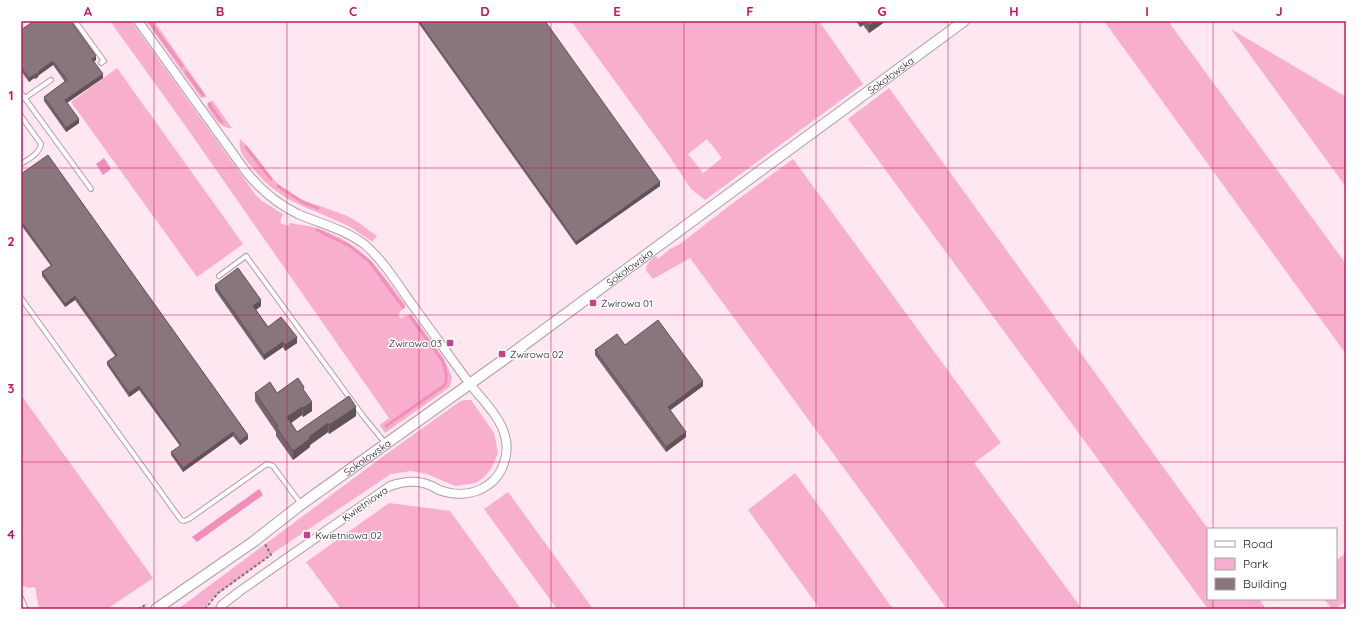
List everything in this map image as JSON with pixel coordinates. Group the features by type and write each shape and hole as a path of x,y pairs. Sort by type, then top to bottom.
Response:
{"street":[{"name":"Kwietniowa","path":"138,21 254,182 278,203 298,214 331,226 350,235 374,253 496,418 505,437 506,450 501,471 489,484 475,492 462,494 450,493 421,482 401,482 390,486 240,591 222,605 220,609"},
{"name":"Sokołowska","path":"156,609 253,542 301,504 470,384 964,21"}],"lane":[{"path":"75,21 104,61 102,63"},
{"path":"25,98 51,80"},
{"path":"21,93 91,189"},
{"path":"21,116 41,144 36,153 21,164"},
{"path":"218,276 246,256 363,416 386,444"},
{"path":"21,298 180,520 184,521 190,519 267,464 273,466 301,504"},
{"path":"21,598 25,607"}],"path":[{"path":"205,609 218,592 271,555 265,543"}],"green space":[{"path":"110,21 131,21 255,194 262,201 283,214 280,223 288,226 290,223 310,226 333,234 358,249 368,258 405,304 405,307 398,314 400,318 411,314 445,360 452,378 450,386 447,389 385,433 380,425 389,418 189,131"},
{"path":"146,21 154,21 207,97 201,98"},
{"path":"571,21 819,21 863,84 705,200 691,189 668,154","holes":["707,139 722,158 703,173 688,154"]},
{"path":"1104,21 1168,21 1346,264 1346,354"},
{"path":"1231,29 1346,97 1346,187"},
{"path":"117,68 243,244 197,277 71,102"},
{"path":"889,88 1207,528 1207,600 1260,600 1266,609 1208,609 848,119"},
{"path":"212,100 232,128 227,128 220,124 207,107 208,103"},
{"path":"240,139 268,173 287,191 309,202 351,218 377,236 373,241 371,241 354,229 295,203 273,189 262,179 244,157 240,147"},
{"path":"793,159 1001,443 974,463 1082,609 947,609 690,258 653,279 646,270 650,260 656,256 658,259 670,249 680,244"},
{"path":"21,395 153,578 107,609 39,609 35,587 29,588 23,586 21,578"},
{"path":"471,400 494,433 498,453 491,469 476,483 455,486 427,474 411,471 391,474 273,553 209,601 206,609 178,609 385,455 459,402"},
{"path":"795,473 893,609 820,609 748,510"},
{"path":"508,492 593,609 557,609 484,509"},
{"path":"389,503 450,511 521,609 341,609 306,562"},
{"path":"1346,553 1346,601 1335,609 1332,609 1325,600 1337,600 1337,559"}],"shaded area":[{"path":"104,158 111,169 103,175 96,164"},
{"path":"259,489 263,495 197,542 192,537"}],"building":[{"path":"34,21 71,21 96,56 92,59 103,74 65,100 79,119 66,128 44,97 67,80 53,61 29,78 21,67 21,30"},
{"path":"419,21 545,21 660,182 576,242"},
{"path":"865,21 876,21 869,26"},
{"path":"48,155 248,435 240,441 233,432 183,468 171,452 181,445 139,386 129,393 107,362 117,355 75,296 65,304 42,272 52,265 21,221 21,174"},
{"path":"238,268 261,300 253,306 268,327 281,317 297,337 285,345 283,342 264,355 215,285"},
{"path":"658,320 703,381 668,407 686,432 666,447 595,350 617,334 625,345"},
{"path":"298,378 304,387 303,389 312,402 287,417 297,432 349,396 356,407 329,425 328,423 309,437 310,439 293,451 255,393 270,382 277,393"}],"waterway":[{"path":"149,21 182,66"},
{"path":"186,72 203,95"},
{"path":"209,104 222,122"},
{"path":"246,147 271,179"},
{"path":"278,186 304,203 318,208"},
{"path":"317,230 350,246 370,262 403,307"},
{"path":"386,426 445,385 446,382 446,372 442,360 410,316"}],"place":[{"name":"Żwirowa 01","path":"593,303"},
{"name":"Żwirowa 03","path":"450,343"},
{"name":"Żwirowa 02","path":"502,354"},
{"name":"Kwietniowa 02","path":"307,535"}]}
